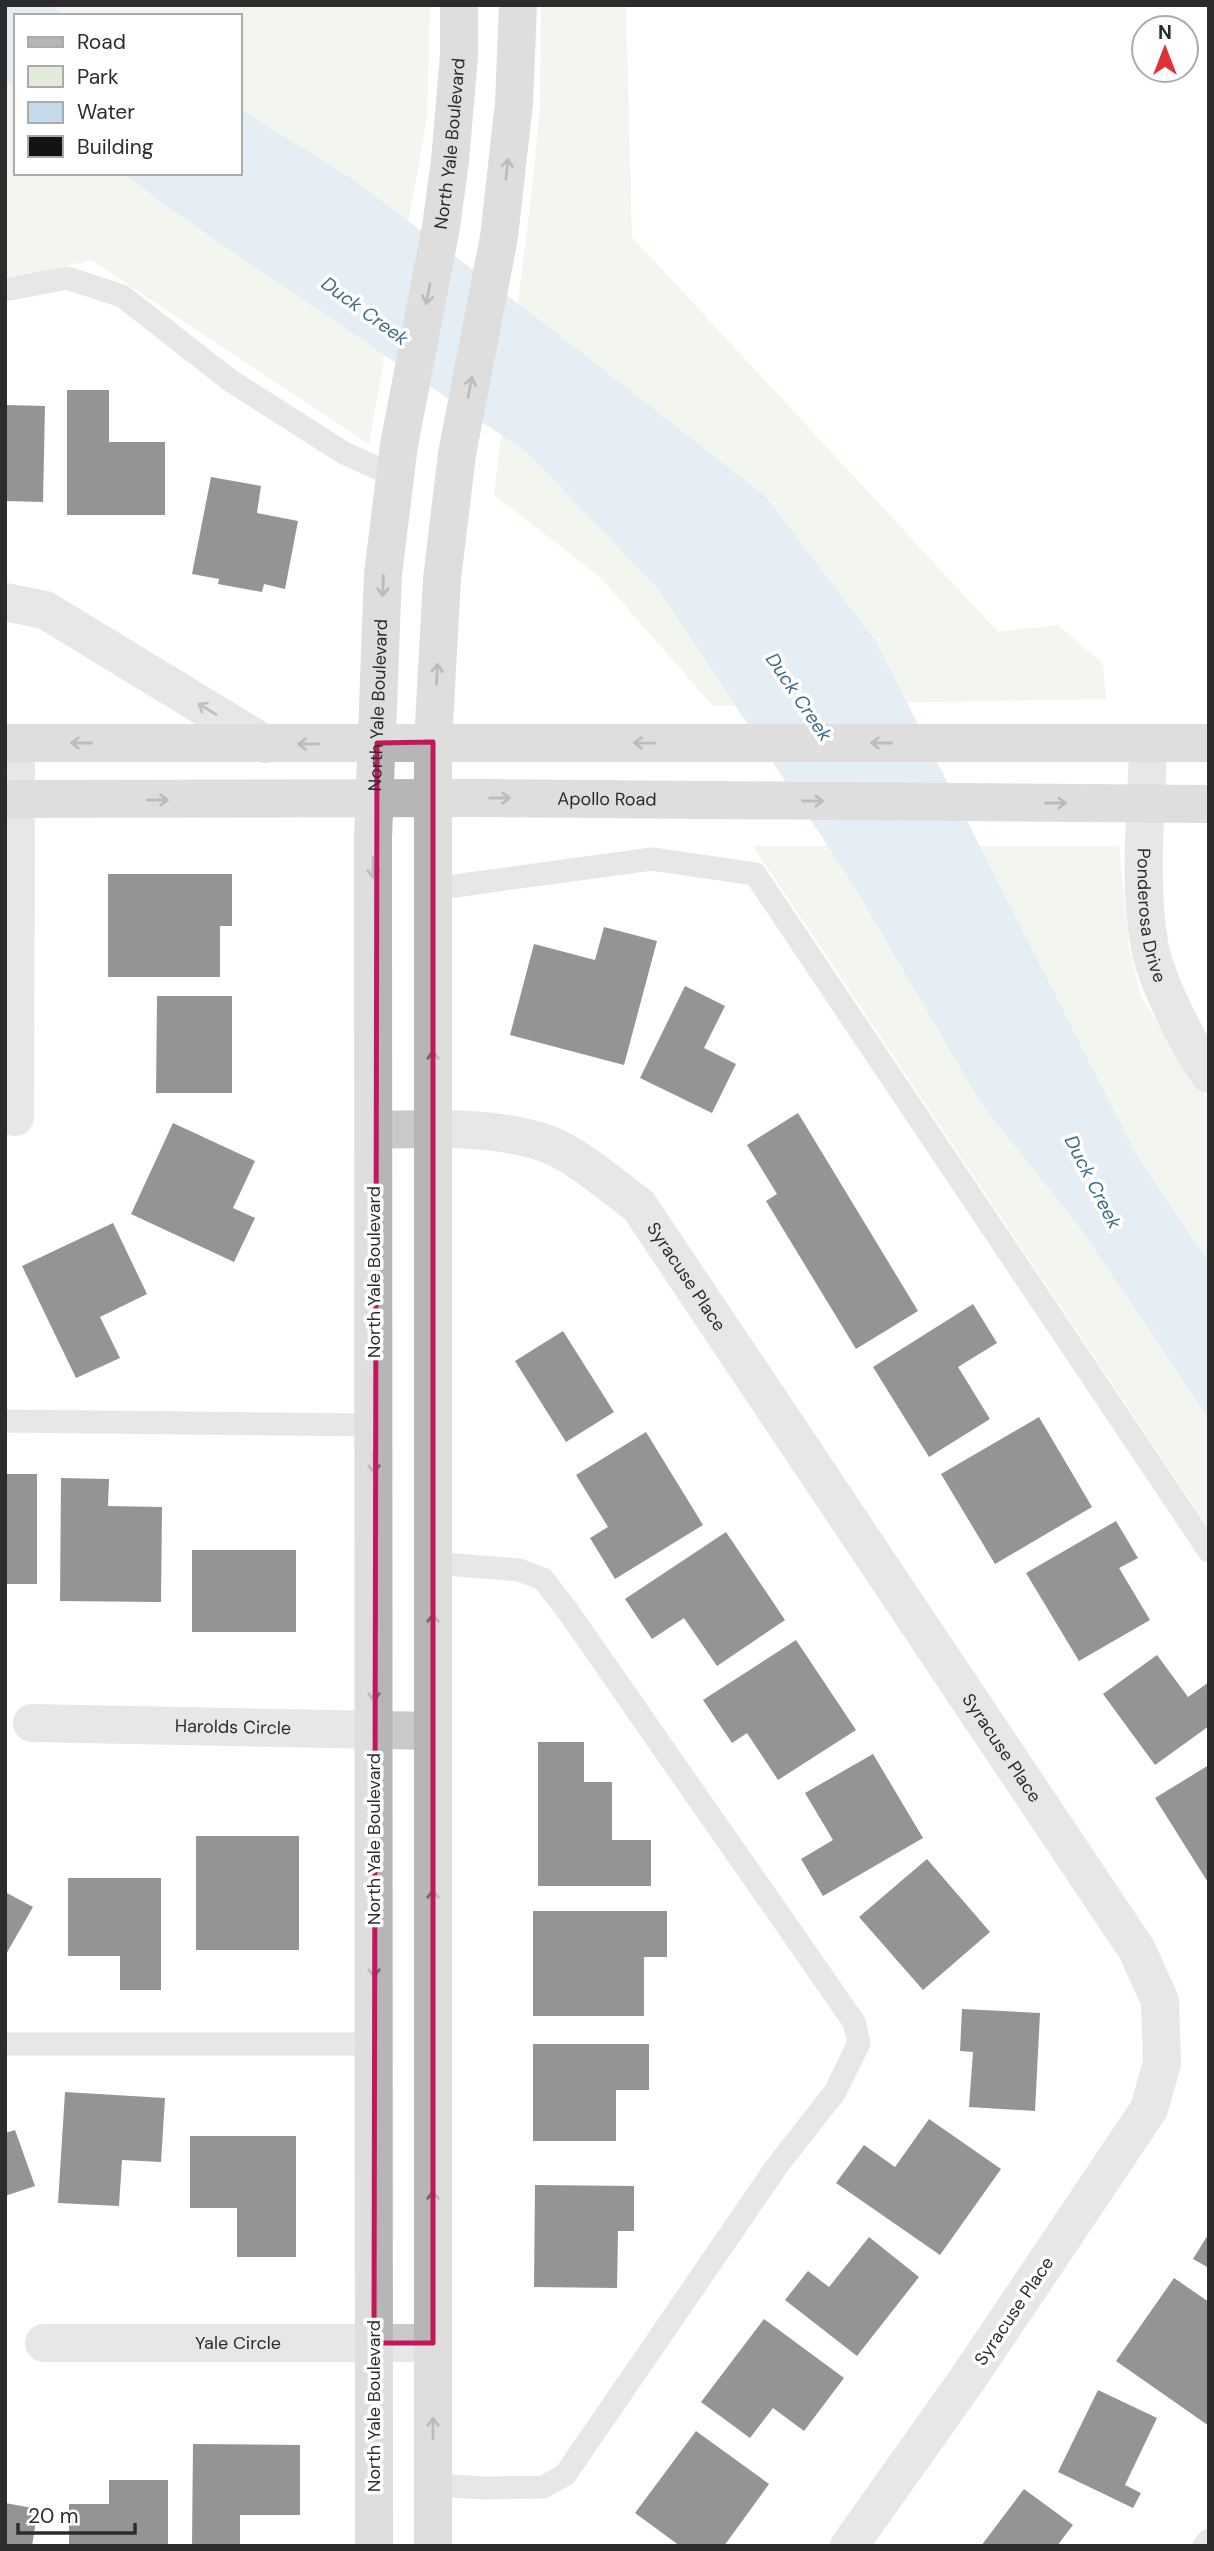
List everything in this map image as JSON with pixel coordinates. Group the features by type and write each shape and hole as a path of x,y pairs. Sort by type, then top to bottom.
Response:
{"street":[{"name":"North Yale Boulevard","path":"374,2546 373,838 383,574 397,461 441,227 456,82 459,5"},
{"path":"433,2546 433,742 442,579 457,454 499,237 514,103 518,5"},
{"path":"5,602 45,610 265,744"},
{"path":"15,1117 10,743 1209,743"},
{"name":"Ponderosa Drive","path":"1148,743 1142,882 1149,945 1169,1001 1197,1057 1209,1074"},
{"name":"Apollo Road","path":"10,799 432,798 1209,804"},
{"name":"Syracuse Place","path":"374,1130 496,1132 551,1145 639,1206 1137,1951 1160,2001 1162,2063 1149,2109 969,2376 849,2546"},
{"name":"Harolds Circle","path":"32,1723 433,1731"},
{"name":"Yale Circle","path":"44,2343 433,2343"}],"lane":[{"path":"5,290 67,278 122,296 231,380 344,453 397,461"},
{"path":"433,889 652,859 755,874 1209,1551"},
{"path":"5,1421 374,1425"},
{"path":"433,1563 519,1570 542,1579 575,1621 854,2022 859,2043 835,2092 776,2166 565,2475 542,2487 433,2485"},
{"path":"5,2044 374,2044"},
{"path":"1205,2546 1209,2540"}],"highlighted area":[{"path":"433,742 433,2343 374,2343 377,743"}],"green space":[{"path":"5,5 430,5 427,117 369,444 91,260 5,280"},
{"path":"541,5 626,5 632,237 998,632 1058,625 1103,664 1106,699 713,706 599,576 494,495 540,108"},
{"path":"753,846 1119,846 1129,946 1141,997 1209,1101 1209,1529"}],"water":[{"path":"5,5 52,5 61,14 14,14 14,88 5,81"},
{"name":"Duck Creek","path":"242,110 351,178 541,321 765,496 875,640 1136,1154 1209,1262 1209,1419 1078,1225 982,1105 851,881 659,590 529,454 166,206 127,175 242,175"}],"building":[{"path":"67,390 109,390 109,442 165,442 165,515 67,515"},
{"path":"6,405 45,406 43,502 5,501"},
{"path":"211,477 261,486 257,513 298,521 285,589 264,584 262,592 218,584 219,579 192,574"},
{"path":"108,874 232,874 232,926 220,926 220,977 108,977"},
{"path":"604,927 657,941 624,1065 510,1035 534,944 595,960"},
{"path":"685,986 725,1006 704,1048 736,1064 712,1113 640,1078"},
{"path":"157,996 232,996 232,1093 156,1093"},
{"path":"798,1113 918,1311 856,1349 766,1201 777,1194 747,1145"},
{"path":"173,1123 255,1161 233,1208 255,1218 234,1262 131,1214"},
{"path":"113,1223 147,1294 100,1317 120,1358 76,1378 22,1266"},
{"path":"973,1304 997,1343 958,1367 990,1419 929,1457 873,1367"},
{"path":"563,1331 614,1412 566,1442 515,1361"},
{"path":"1039,1417 1092,1507 995,1564 941,1474"},
{"path":"646,1432 703,1525 615,1579 590,1538 608,1527 576,1475"},
{"path":"5,1474 37,1474 37,1584 5,1584"},
{"path":"61,1478 109,1479 108,1506 162,1507 161,1602 60,1601"},
{"path":"1116,1521 1138,1558 1119,1568 1150,1620 1079,1661 1026,1573"},
{"path":"726,1532 785,1620 717,1666 684,1618 652,1639 625,1599"},
{"path":"192,1550 296,1550 296,1632 192,1632"},
{"path":"796,1640 856,1730 778,1780 747,1733 732,1743 703,1700"},
{"path":"1157,1655 1188,1697 1209,1682 1209,1726 1155,1765 1103,1694"},
{"path":"538,1742 584,1742 584,1782 612,1782 612,1840 651,1840 651,1886 538,1886"},
{"path":"873,1754 923,1838 823,1896 801,1859 833,1840 805,1793"},
{"path":"1209,1765 1209,1884 1155,1798"},
{"path":"196,1836 299,1836 299,1950 196,1950"},
{"path":"927,1859 990,1932 923,1990 859,1917"},
{"path":"68,1878 161,1878 161,1990 120,1990 120,1956 68,1956"},
{"path":"5,1892 33,1907 5,1956"},
{"path":"533,1911 667,1911 667,1957 644,1957 644,2016 533,2016"},
{"path":"962,2009 1040,2013 1035,2111 969,2107 973,2052 960,2051"},
{"path":"533,2044 649,2044 649,2090 616,2090 616,2141 533,2141"},
{"path":"65,2092 165,2098 161,2162 122,2160 119,2206 58,2203"},
{"path":"929,2119 1001,2169 940,2255 836,2183 864,2145 895,2167"},
{"path":"15,2130 35,2186 5,2196 5,2133"},
{"path":"190,2136 296,2136 296,2257 237,2257 237,2208 190,2208"},
{"path":"535,2185 634,2186 634,2231 618,2231 617,2288 534,2287"},
{"path":"1209,2233 1209,2268 1193,2259"},
{"path":"869,2237 919,2277 857,2356 785,2300 808,2271 829,2287"},
{"path":"1174,2278 1209,2302 1209,2426 1116,2361"},
{"path":"764,2319 844,2378 804,2431 773,2408 750,2438 701,2402"},
{"path":"1098,2390 1157,2418 1125,2485 1141,2493 1133,2508 1058,2472"},
{"path":"696,2431 769,2484 724,2546 680,2546 635,2513"},
{"path":"193,2444 300,2445 300,2515 240,2515 240,2546 192,2546"},
{"path":"109,2480 168,2480 168,2546 69,2546 69,2504 109,2504"},
{"path":"1024,2489 1073,2525 1057,2546 981,2546"},
{"path":"5,2503 38,2509 32,2546 5,2546"}]}
